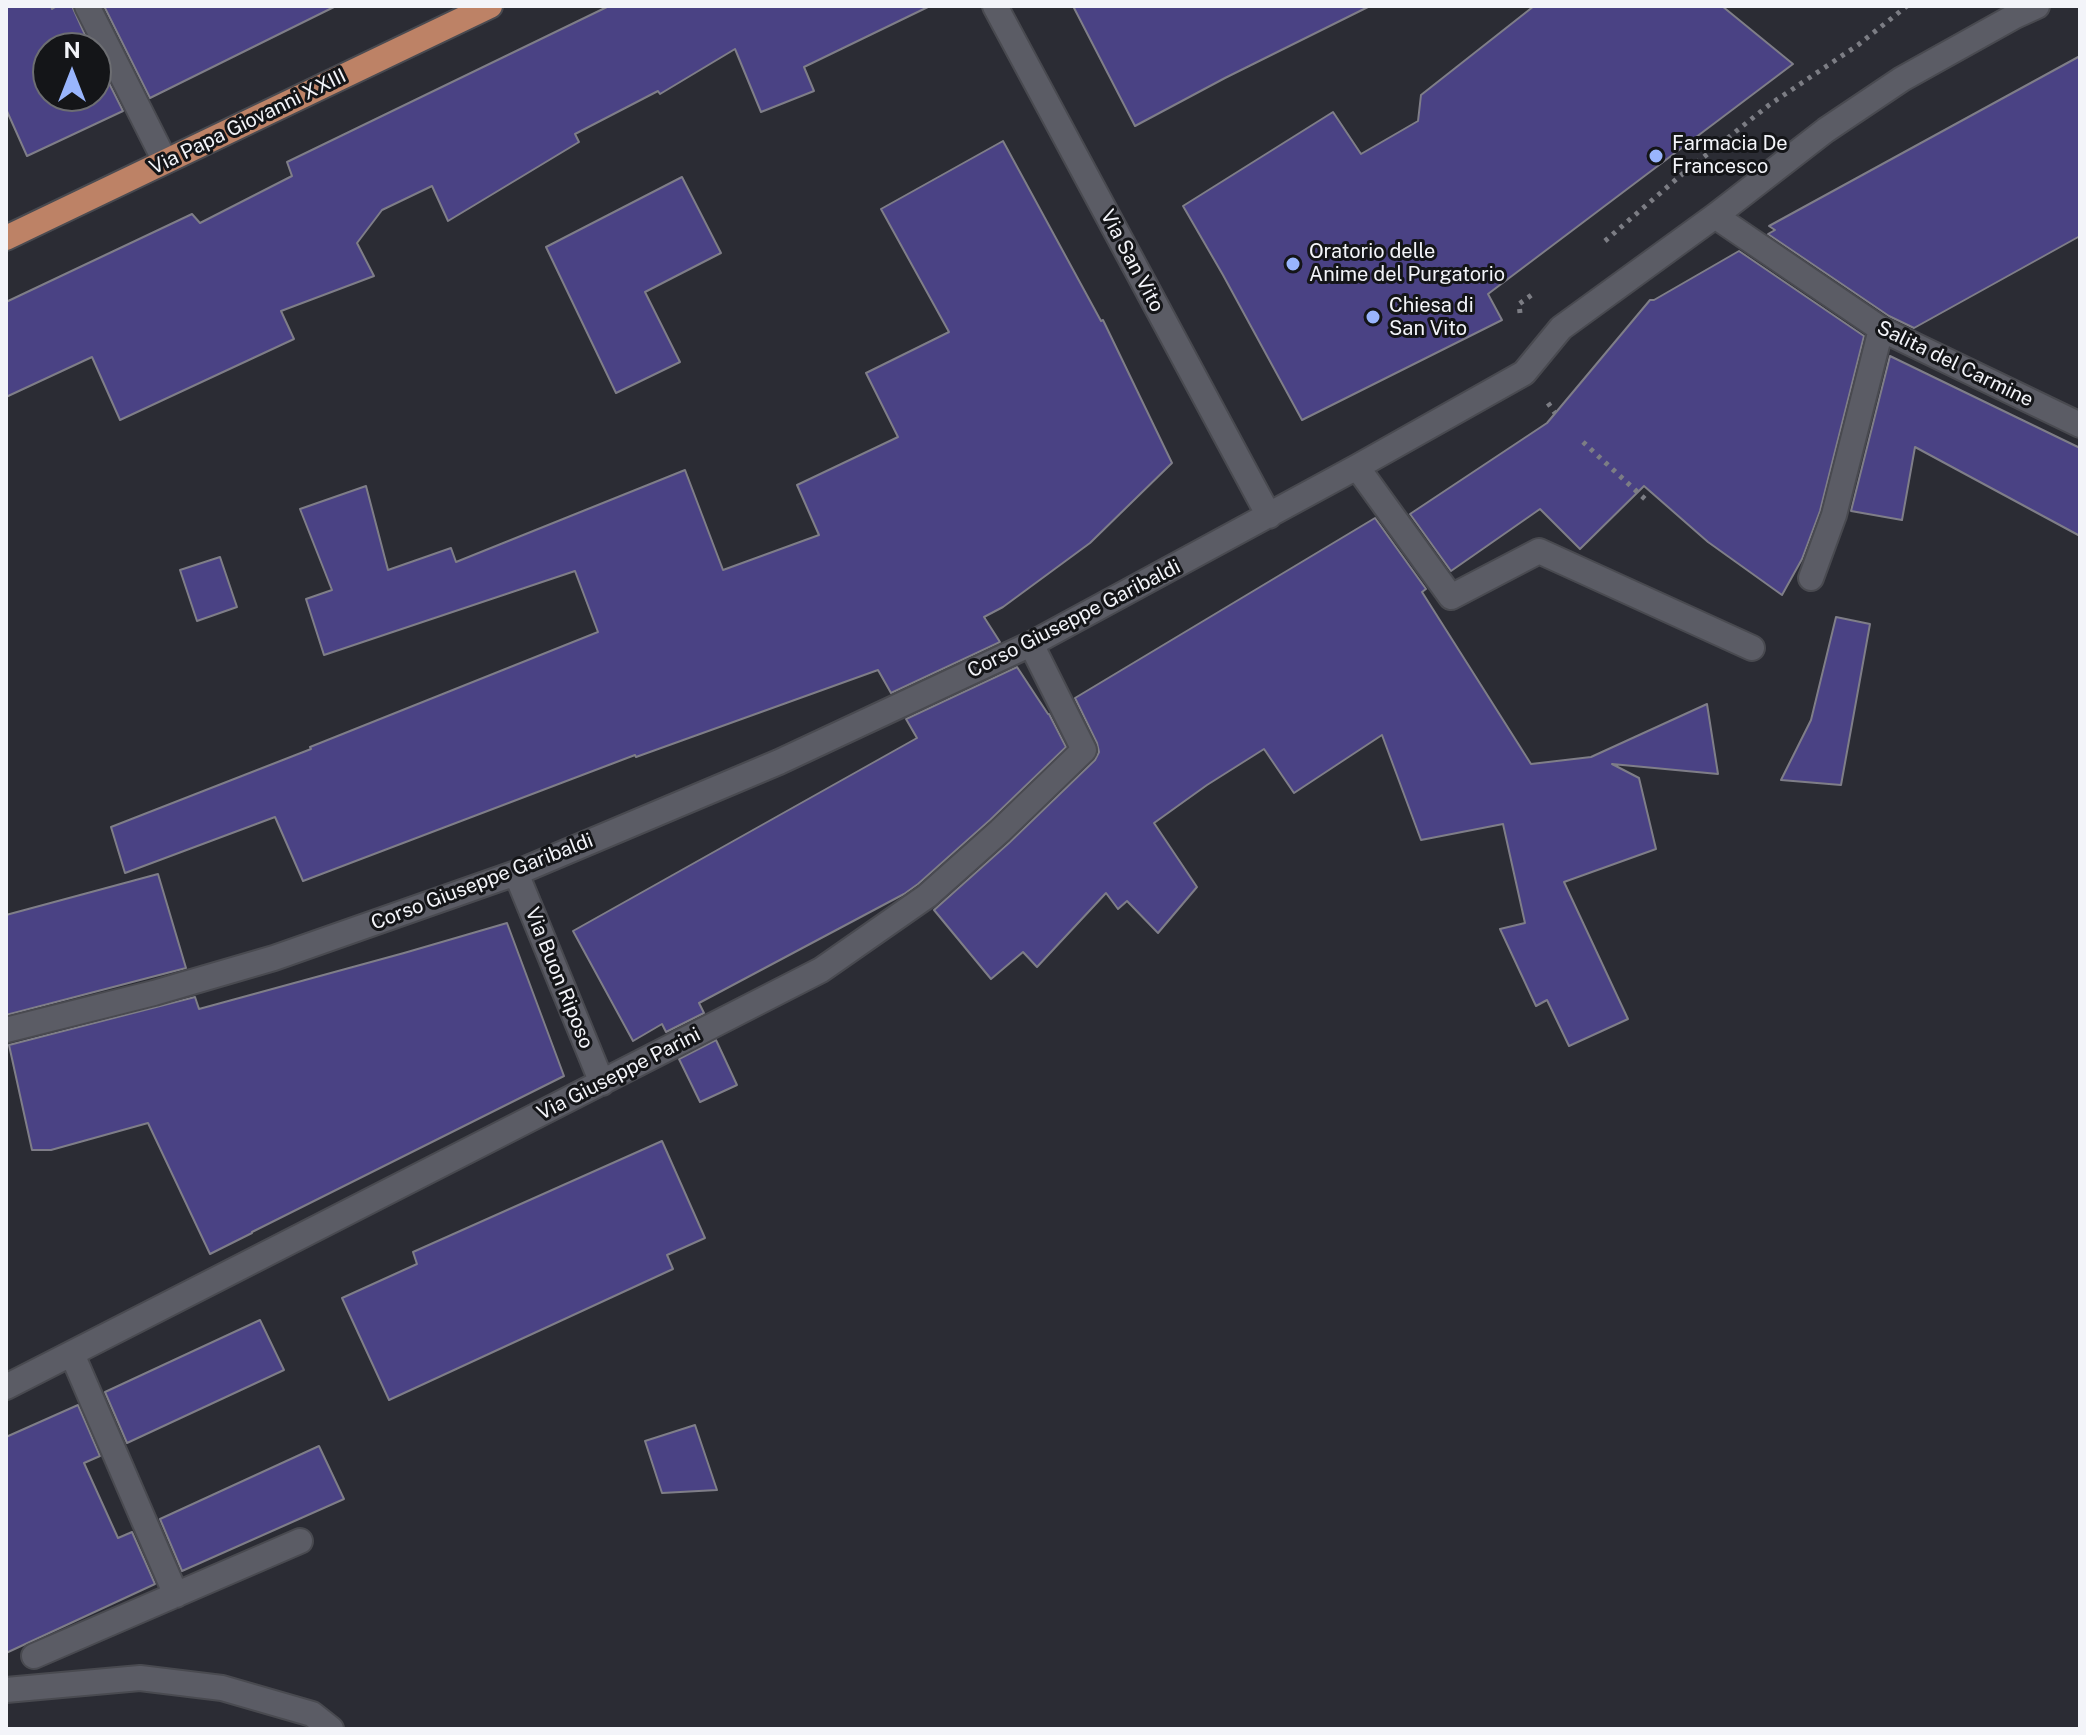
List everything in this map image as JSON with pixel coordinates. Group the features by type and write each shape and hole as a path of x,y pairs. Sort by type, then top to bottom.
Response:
{"main road":[{"name":"Via Papa Giovanni XXIII","path":"6,238 490,6"}],"street":[{"path":"87,6 165,161"},
{"name":"Via San Vito","path":"995,6 1269,516"},
{"name":"Corso Giuseppe Garibaldi","path":"6,1030 154,993 274,958 516,873 779,762 1031,644 1269,516 1524,373 1561,328 1715,216 1826,130 1902,79 2021,9"},
{"name":"Salita del Carmine","path":"1715,216 1881,329 2080,425"},
{"path":"1811,578 1834,515 1881,329"},
{"path":"1357,467 1451,597 1539,551 1752,648"},
{"name":"Via Giuseppe Parini","path":"6,1387 821,970 927,896 1084,750 1031,644"},
{"name":"Via Buon Riposo","path":"516,873 602,1083"},
{"path":"72,1354 176,1595"},
{"path":"34,1656 300,1541"},
{"path":"6,1690 140,1678 168,1681 222,1688 312,1714 331,1729"}],"path":[{"path":"1597,248 1769,105 1858,45 1907,6"},
{"path":"1524,373 1519,304 1540,289"},
{"path":"1583,442 1645,499"}],"building":[{"path":"6,6 51,6 52,9 72,6 84,32 32,32 32,112 112,112 112,89 123,111 27,156 6,109"},
{"path":"104,6 336,6 150,98"},
{"path":"609,6 930,6 804,67 814,91 761,112 735,49 660,94 658,91 575,134 579,142 448,221 432,186 382,210 357,243 374,276 281,311 294,339 120,420 92,357 6,397 6,302 192,214 200,223 292,176 287,162"},
{"path":"1073,6 1370,6 1135,126"},
{"path":"1534,6 1722,6 1793,64 1488,294 1502,320 1302,420 1183,206 1333,112 1361,154 1418,121 1421,95"},
{"path":"2080,56 2080,236 1914,328 1889,316 1768,234 1775,230 1769,226"},
{"path":"1003,141 1103,320 1172,463 1090,543 1003,607 984,617 1000,642 891,693 878,670 635,755 303,881 275,817 125,873 111,827 598,632 575,571 324,655 306,599 332,590 300,509 366,486 388,570 451,548 456,562 685,470 723,570 819,535 797,485 898,437 866,373 949,332 881,209"},
{"path":"682,177 721,253 645,292 680,362 616,393 546,247"},
{"path":"1739,251 1864,336 1820,511 1802,559 1782,595 1708,542 1644,486 1580,549 1540,509 1451,571 1410,514 1547,423 1650,300"},
{"path":"1890,356 2080,448 2080,536 1915,447 1902,520 1851,511"},
{"path":"1375,518 1426,589 1422,592 1531,764 1591,757 1707,704 1718,774 1612,764 1639,778 1656,849 1564,882 1628,1019 1569,1046 1547,1000 1536,1006 1500,929 1525,923 1503,824 1421,840 1382,735 1294,793 1264,749 1154,823 1197,887 1158,933 1127,901 1118,909 1106,893 1037,967 1023,952 991,979 934,910 1095,760 1099,752 1097,743 1075,698"},
{"path":"220,557 237,607 197,621 180,570"},
{"path":"1836,617 1870,624 1841,785 1781,780 1811,720"},
{"path":"1017,667 1049,714 1066,747 990,820 904,894 699,1003 704,1013 666,1032 662,1024 633,1041 573,931 917,738 906,719"},
{"path":"158,874 186,968 6,1015 6,915"},
{"path":"507,923 564,1076 210,1254 148,1123 51,1150 32,1150 9,1045 195,997 199,1009"},
{"path":"716,1040 737,1085 700,1102 679,1059"},
{"path":"662,1141 705,1238 667,1255 673,1269 389,1400 342,1298 417,1264 413,1252"},
{"path":"260,1320 284,1370 127,1443 105,1392"},
{"path":"78,1405 100,1456 84,1463 118,1538 132,1532 155,1584 6,1653 6,1437"},
{"path":"695,1425 717,1490 662,1493 645,1441"},
{"path":"319,1446 344,1499 182,1571 160,1519"}],"place":[{"name":"Farmacia De Francesco","path":"1656,156"},
{"name":"Oratorio delle Anime del Purgatorio","path":"1293,264"},
{"name":"Chiesa di San Vito","path":"1373,317"}]}
